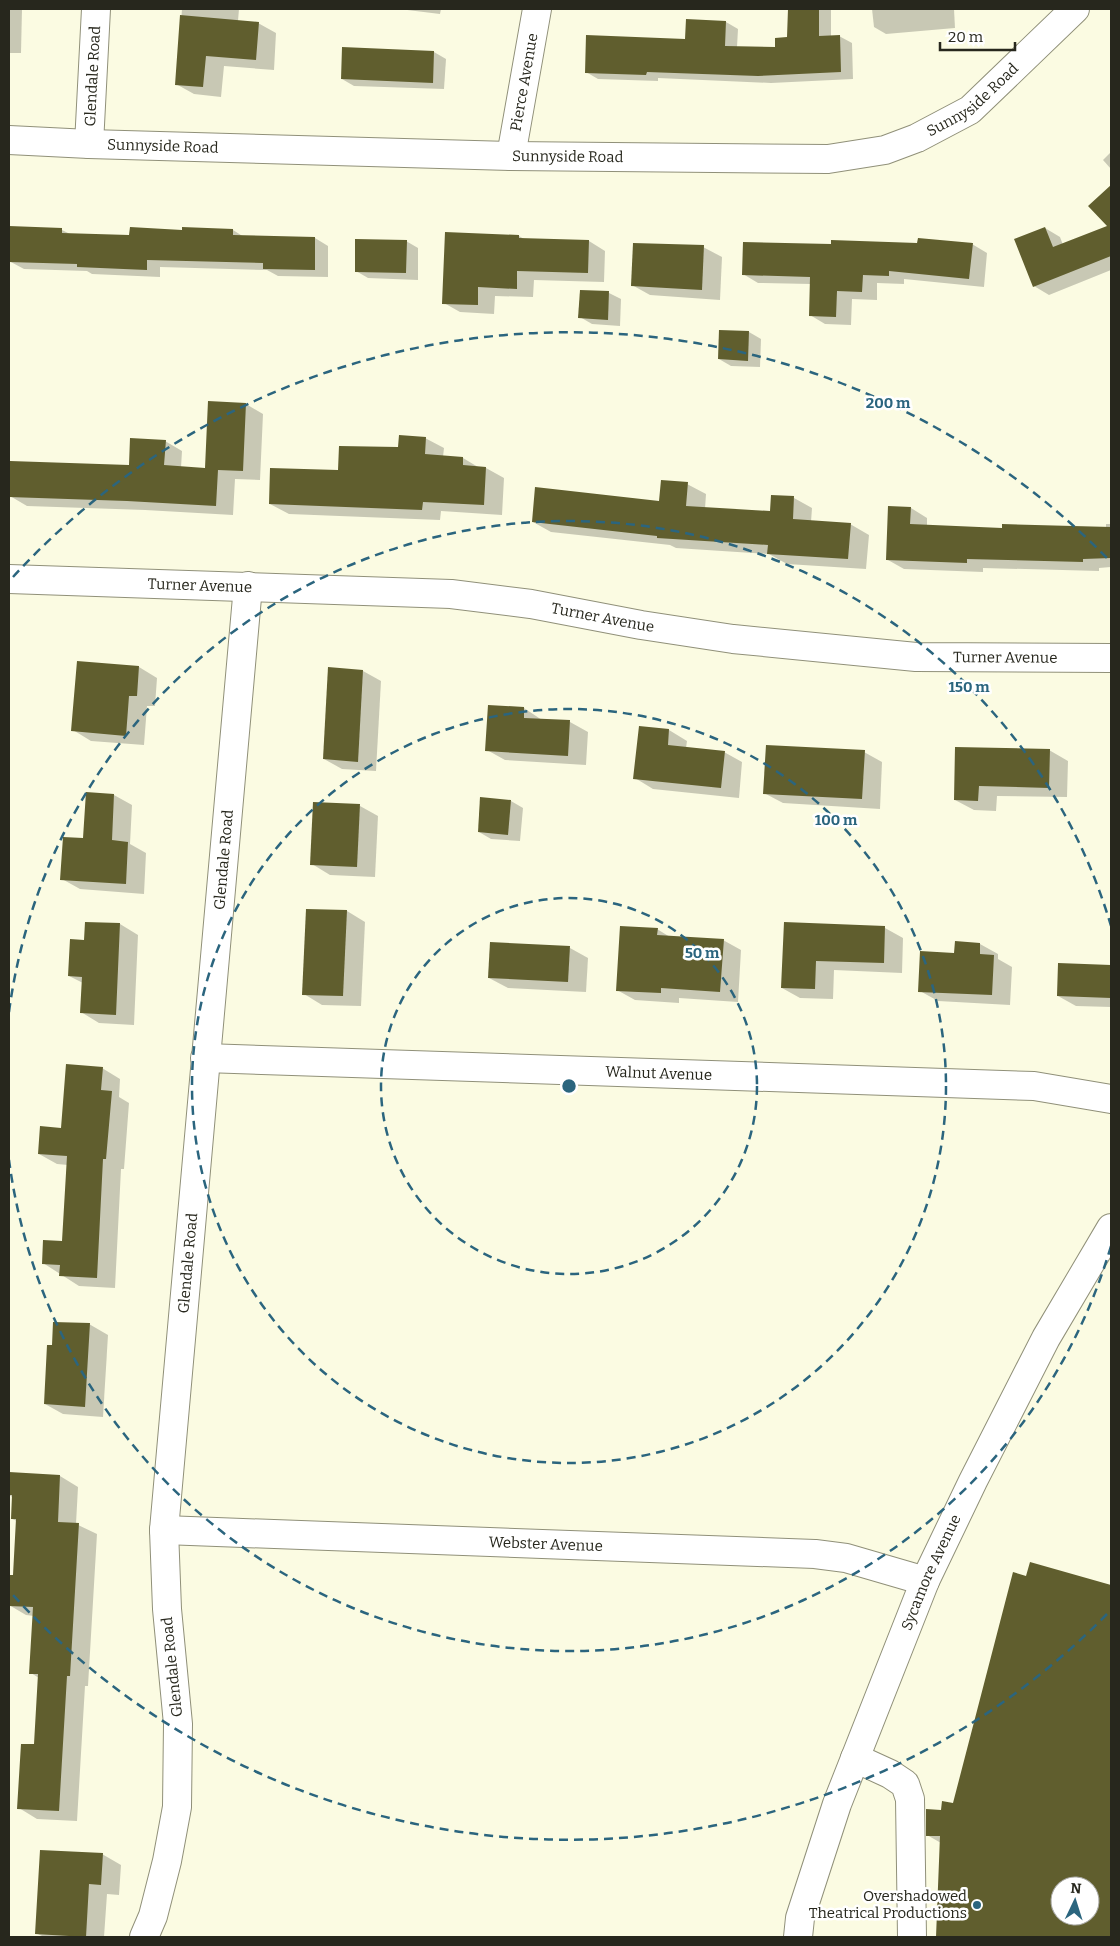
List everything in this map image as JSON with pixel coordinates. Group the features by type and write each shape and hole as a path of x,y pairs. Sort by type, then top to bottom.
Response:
{"street":[{"name":"Glendale Road","path":"89,144 96,9"},
{"name":"Pierce Avenue","path":"511,156 537,9"},
{"name":"Sunnyside Road","path":"9,140 511,156 828,159 885,150 917,138 970,110 1075,9"},
{"name":"Turner Avenue","path":"9,579 451,594 531,604 733,639 916,656 1111,658"},
{"name":"Glendale Road","path":"144,1937 152,1916 167,1861 177,1807 178,1724 167,1610 164,1530 248,586"},
{"name":"Walnut Avenue","path":"205,1058 1034,1086 1111,1099"},
{"name":"Sycamore Avenue","path":"798,1937 800,1918 837,1804 925,1581 973,1481 1046,1338 1111,1228"},
{"name":"Webster Avenue","path":"164,1530 815,1554 846,1558 925,1581"},
{"path":"855,1758 890,1774 905,1784 910,1799 912,1937"}],"building":[{"path":"788,9 819,9 819,36 840,35 841,72 758,76 647,72 646,75 585,73 586,35 685,39 686,19 726,21 725,46 775,47 775,38 787,37"},
{"path":"180,15 259,22 256,60 206,56 203,87 175,85"},
{"path":"342,47 434,51 433,83 341,79"},
{"path":"1111,185 1111,256 1033,287 1014,239 1045,227 1053,247 1107,226 1088,206"},
{"path":"9,226 62,228 62,233 129,235 130,227 182,230 182,227 233,229 233,235 315,237 315,270 263,269 263,263 147,260 147,270 77,267 77,264 9,262"},
{"path":"445,232 519,235 519,238 589,240 588,273 517,271 517,289 478,287 478,305 442,304"},
{"path":"918,238 973,243 969,279 889,271 889,276 863,275 862,292 837,291 836,317 809,316 810,277 742,275 743,242 831,244 831,240 917,243"},
{"path":"355,239 407,240 406,273 355,272"},
{"path":"633,243 704,245 702,290 631,286"},
{"path":"580,290 609,291 608,320 578,318"},
{"path":"719,330 749,331 748,361 718,359"},
{"path":"208,401 246,403 243,471 218,470 216,506 9,497 10,461 129,465 130,438 166,440 164,465 205,468"},
{"path":"399,435 426,437 425,454 463,457 463,465 486,467 484,505 423,502 422,510 269,504 270,468 338,470 339,446 398,447"},
{"path":"661,480 688,482 686,506 770,511 771,495 794,496 793,519 851,523 848,559 767,554 768,545 657,538 657,536 532,522 535,487 659,501"},
{"path":"888,506 911,507 910,524 1002,528 1002,524 1111,527 1111,558 1083,559 1083,562 967,559 967,563 886,560"},
{"path":"77,661 139,666 137,696 129,696 126,736 71,731"},
{"path":"328,667 363,670 358,762 323,759"},
{"path":"488,705 524,707 524,718 570,720 568,756 485,751"},
{"path":"639,726 669,729 668,745 725,751 721,788 633,779"},
{"path":"766,745 865,750 862,799 763,794"},
{"path":"955,747 1050,749 1049,788 979,786 978,801 954,800"},
{"path":"86,792 114,794 112,840 128,842 126,884 60,880 63,837 83,838"},
{"path":"480,797 511,800 508,835 478,832"},
{"path":"313,802 360,804 357,867 310,865"},
{"path":"306,909 347,910 343,996 302,995"},
{"path":"85,922 120,923 116,1015 80,1013 82,977 68,976 70,939 84,940"},
{"path":"784,922 885,926 884,963 816,961 815,989 781,988"},
{"path":"620,926 658,928 657,935 724,939 720,992 661,988 661,993 616,991"},
{"path":"955,941 980,943 980,954 994,955 992,995 918,992 920,951 954,953"},
{"path":"490,942 570,946 568,982 488,978"},
{"path":"1058,963 1111,965 1111,998 1057,996"},
{"path":"66,1064 103,1067 101,1090 112,1091 106,1159 103,1159 97,1278 59,1276 60,1265 42,1264 43,1240 62,1241 67,1156 38,1154 40,1126 61,1128"},
{"path":"53,1322 90,1323 85,1407 44,1404 47,1345 52,1345"},
{"path":"9,1472 60,1475 58,1522 79,1523 70,1676 67,1676 59,1811 17,1809 21,1744 34,1744 38,1674 29,1674 33,1607 9,1606 9,1575 13,1575 16,1519 11,1519 12,1495 9,1495"},
{"path":"1030,1562 1111,1585 1111,1937 936,1937 940,1836 926,1836 926,1809 941,1810 942,1801 953,1803 1013,1572 1026,1576"},
{"path":"40,1850 103,1853 101,1885 89,1884 86,1937 35,1934"}],"place":[{"name":"Overshadowed Theatrical Productions","path":"977,1905"}]}
